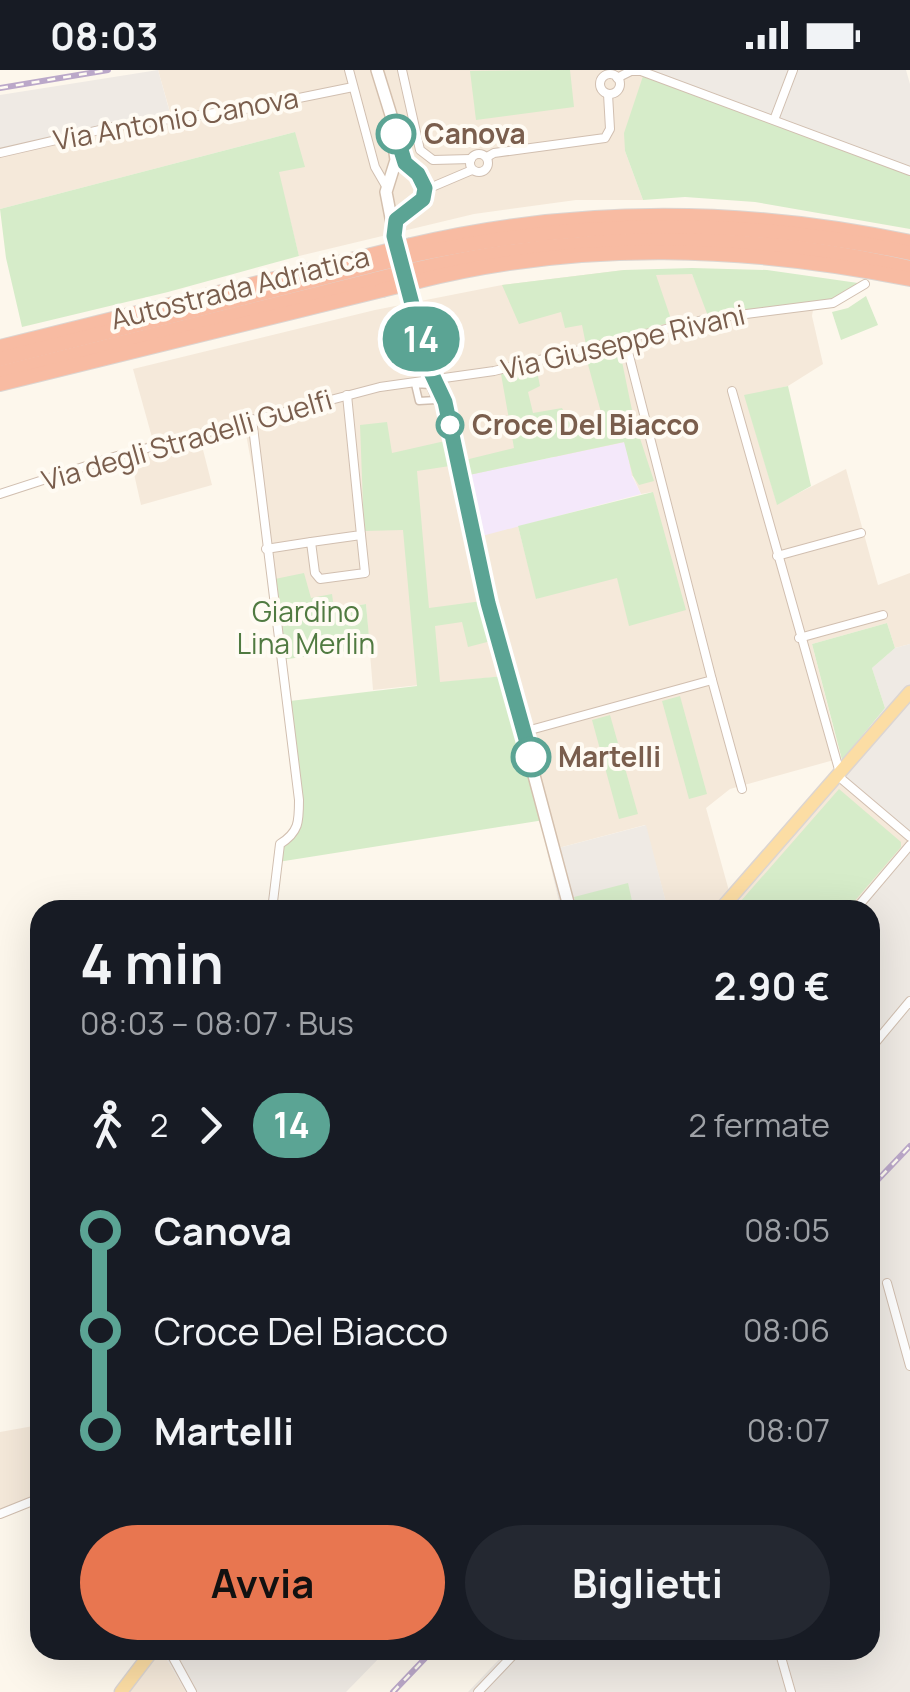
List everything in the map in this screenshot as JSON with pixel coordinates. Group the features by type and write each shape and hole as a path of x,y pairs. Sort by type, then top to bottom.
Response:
{"highway":[{"path":"0,347 415,263 524,224 625,215 745,217 867,233 883,231 910,239"},
{"name":"Autostrada Adriatica","path":"0,358 525,234 677,225 777,231 910,253"},
{"name":"Autostrada Adriatica","path":"415,263 572,244 675,240 777,245 910,268"},
{"path":"415,263 524,260 606,252 702,251 788,258 910,282"},
{"path":"0,384 376,272"},
{"name":"Autostrada Adriatica","path":"0,373 376,272"}],"main road":[{"path":"378,70 400,152 410,169 422,178 424,195 398,217 393,228"},
{"path":"391,123 396,156 389,200 393,228 434,380 445,402 488,603 567,900"},
{"path":"390,178 410,169"},
{"path":"389,200 398,208 410,208"},
{"path":"729,900 910,692"},
{"path":"121,1692 145,1660"}],"street":[{"path":"349,70 373,163 390,178"},
{"path":"402,70 419,148 433,160 472,164 484,172 487,157"},
{"path":"774,120 793,70"},
{"path":"617,78 641,71 908,171"},
{"path":"487,157 605,138 610,128 608,94 600,84 605,72 617,78"},
{"path":"608,94 618,89 617,78"},
{"name":"Via Antonio Canova","path":"0,153 117,126 245,109 353,86"},
{"path":"424,195 472,164 479,154 487,157"},
{"path":"422,178 441,183"},
{"name":"Via Giuseppe Rivani","path":"434,380 494,371 707,319 833,302 865,284"},
{"path":"625,340 742,789"},
{"name":"Via degli Stradelli Guelfi","path":"0,494 60,473 252,419 418,379 434,380"},
{"path":"732,391 838,774 910,838"},
{"path":"311,542 315,573 320,580 365,573 347,395"},
{"path":"252,419 299,800 299,824 294,835 280,844 273,900"},
{"path":"777,556 860,533"},
{"path":"266,549 361,536"},
{"path":"799,638 883,615"},
{"path":"524,732 712,680"},
{"path":"863,900 910,845"},
{"path":"880,1037 910,1000"},
{"path":"888,1284 910,1366"},
{"path":"0,1514 30,1502"},
{"path":"174,1660 192,1692"},
{"path":"478,1692 508,1660"},
{"path":"782,1660 791,1692"}],"shaded area":[{"path":"158,70 645,70 625,151 643,200 576,200 474,214 299,256 278,172 295,132 0,209 0,153 170,112"},
{"path":"158,70 170,113 0,153 0,95"},
{"path":"651,70 906,70 910,84 910,174"},
{"path":"624,270 692,274 709,316 814,304 812,316 823,364 788,386 745,396 777,504 846,469 878,585 910,573 910,644 895,648 887,623 812,644 841,758 730,789 706,808 729,891 836,776 910,838 861,900 665,900 645,825 547,851 544,820 504,676 373,690 366,604 334,609 273,580 245,429 201,442 212,485 141,505 128,447 153,441 133,369 375,310 502,285","holes":["551,456 633,476 641,494 652,492 537,599 518,526 482,535 499,467"]},
{"path":"625,442 632,476 641,494 482,536 469,475"},
{"path":"910,644 910,838 836,776 842,760 885,708 872,668 895,648"},
{"path":"646,825 665,900 559,900 547,851"},
{"path":"910,842 910,1692 468,1692 498,1660 880,1660 880,900 861,900"},
{"path":"30,1427 30,1502 0,1512 0,1432"},
{"path":"154,1660 167,1660 186,1692 130,1692"},
{"path":"167,1660 377,1660 346,1692 186,1692"}],"green space":[{"path":"570,70 574,107 476,120 470,71"},
{"path":"645,70 910,174 910,229 755,202 685,197 643,200 625,151 624,133"},
{"path":"295,132 305,167 279,172 299,256 22,327 6,258 0,209"},
{"path":"624,270 767,270 858,283 840,298 814,304 708,316 692,274 656,275 672,322 586,345 582,325 565,328 561,312 519,324 502,285"},
{"path":"866,296 878,325 841,340 832,312 848,308"},
{"path":"619,347 634,420 654,481 639,485 624,442 469,475 465,460 514,448 501,374 536,366 540,386 528,392 533,413 562,408 576,434 605,427 586,357"},
{"path":"788,386 811,486 777,505 744,395"},
{"path":"387,422 392,453 445,441 450,466 417,471 429,608 482,601 491,641 468,647 462,622 435,626 440,682 504,676 544,820 278,862 280,844 299,823 290,701 417,686 403,530 364,531 360,425"},
{"path":"653,492 686,610 629,626 617,578 536,599 518,526"},
{"name":"Giardino Lina Merlin","path":"304,573 311,598 332,594 334,609 366,604 370,648 280,660 270,580"},
{"path":"887,623 895,648 872,668 885,708 842,760 812,644"},
{"path":"680,696 707,794 689,799 662,701"},
{"path":"610,715 638,814 619,819 592,720"},
{"path":"839,789 901,842 901,847 856,900 742,900"},
{"path":"628,883 632,900 575,900 574,897"}],"railway":[{"path":"0,88 108,70"},
{"path":"880,1178 910,1146"},
{"path":"393,1692 423,1660"}],"bus line":[{"name":"14","path":"396,134 405,163 418,174 425,188 423,199 396,220 394,236 429,368 445,402 488,603 531,757"}],"place":[{"name":"Canova","path":"396,134"},
{"name":"Croce Del Biacco","path":"450,425"},
{"name":"Martelli","path":"531,757"}]}
